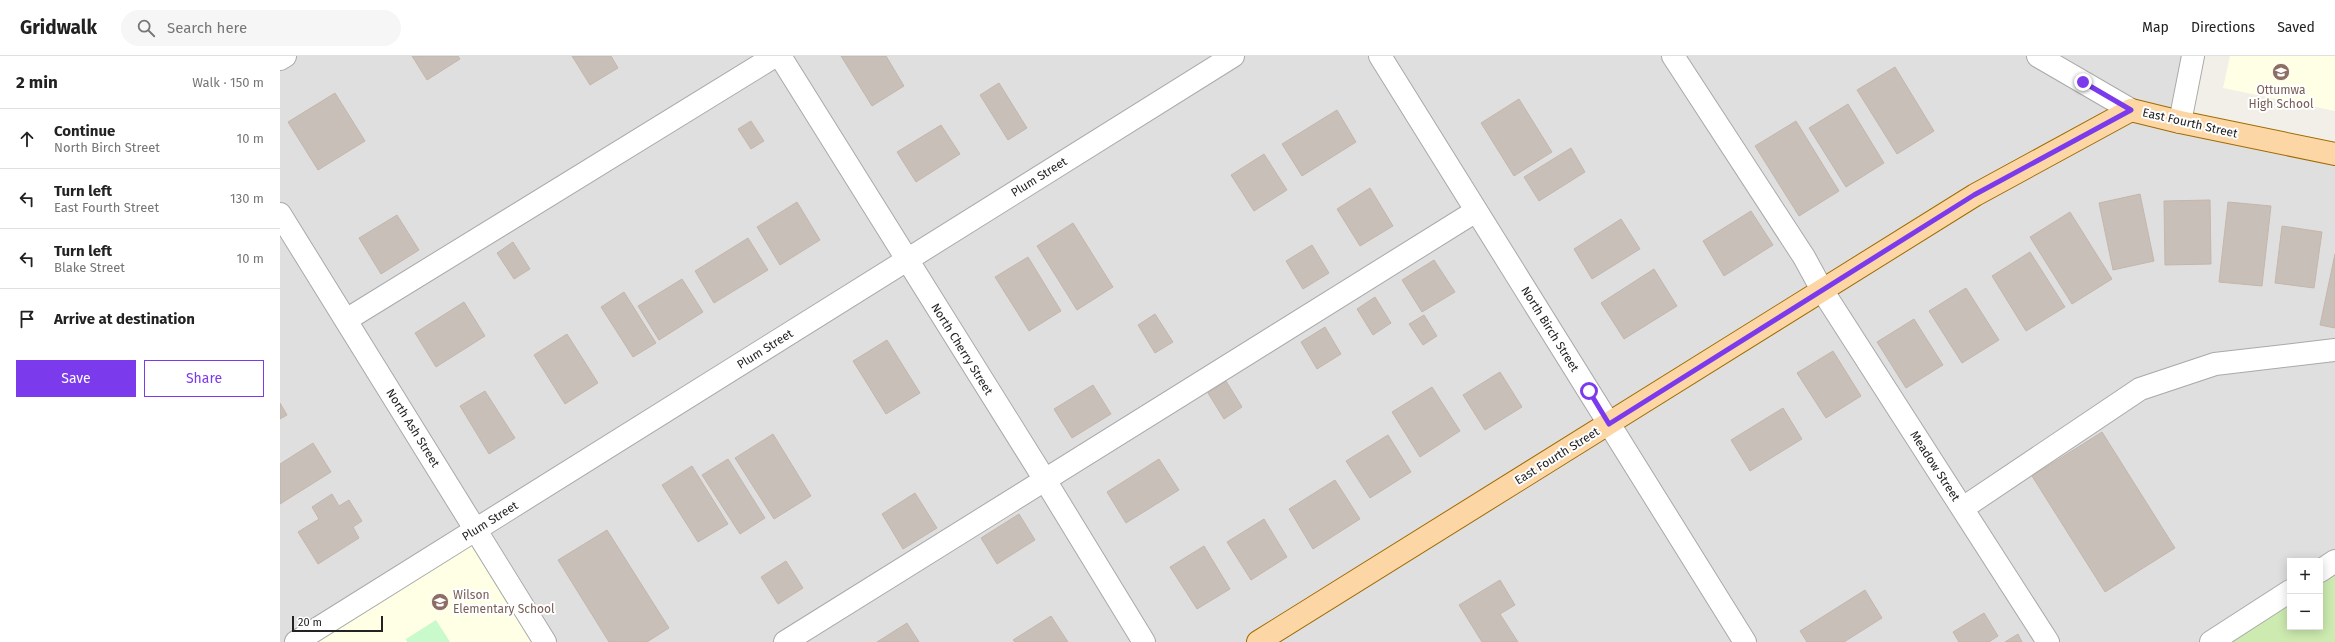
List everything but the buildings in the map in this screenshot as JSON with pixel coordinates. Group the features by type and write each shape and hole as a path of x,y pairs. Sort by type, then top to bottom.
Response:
{"main road":[{"name":"East Fourth Street","path":"1258,642 1974,195 2131,110 2180,122 2335,154"}],"street":[{"path":"280,59 285,56"},
{"path":"346,320 775,56"},
{"name":"North Cherry Street","path":"780,56 1045,480 1144,642"},
{"name":"Plum Street","path":"296,642 1233,56"},
{"name":"North Birch Street","path":"1380,56 1745,642"},
{"name":"Meadow Street","path":"1673,56 1804,256 1822,290 2048,642"},
{"path":"2038,56 2131,110"},
{"path":"2180,122 2193,56"},
{"path":"785,642 1476,211"},
{"name":"North Ash Street","path":"280,214 545,642"},
{"path":"1963,508 2140,389 2215,364 2335,350"},
{"path":"2323,569 2335,561"},
{"path":"2211,642 2287,593"}],"shaded area":[{"path":"280,56 2193,56 2180,122 2335,154 2335,642 280,642"},
{"name":"Ottumwa High School","path":"2230,56 2335,56 2335,111 2223,88"},
{"name":"Wilson Elementary School","path":"476,530 545,642 296,642"}],"green space":[{"path":"2335,561 2335,642 2211,642 2287,593 2287,630 2323,630 2323,569"},
{"path":"436,620 450,642 407,642 406,639"}],"place":[{"name":"Ottumwa High School","path":"2281,72"},
{"name":"Wilson Elementary School","path":"440,602"}],"route":[{"path":"1589,391 1609,424 1974,195 2131,110 2083,82"}]}
